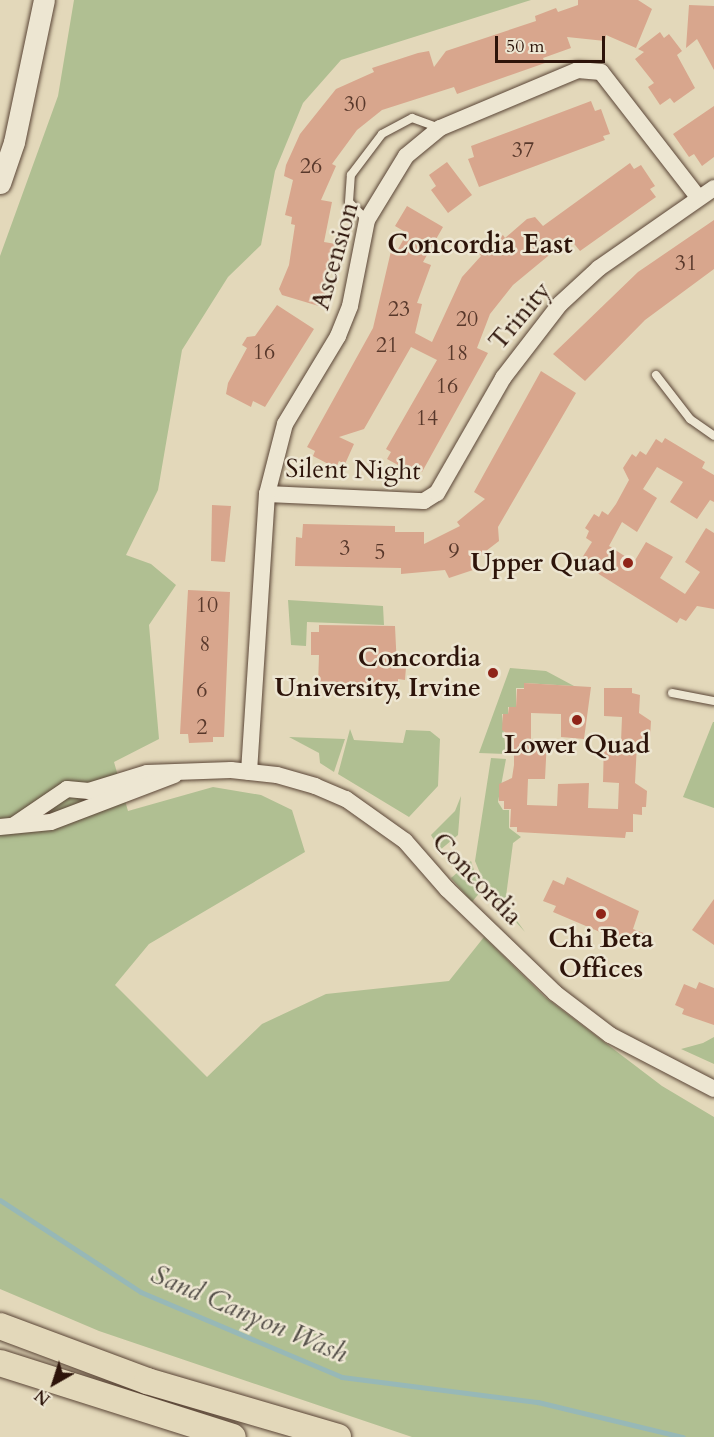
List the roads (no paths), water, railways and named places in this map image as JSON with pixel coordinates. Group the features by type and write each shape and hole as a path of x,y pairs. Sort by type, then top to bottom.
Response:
{"main road":[{"path":"0,1326 147,1381 338,1437"},
{"path":"0,1363 232,1437"}],"street":[{"path":"0,183 14,142 44,0"},
{"name":"Ascension","path":"249,772 267,494 285,424 338,336 351,306 368,220 406,156 440,128 578,70 601,72 698,197"},
{"name":"Trinity","path":"437,493 508,370 560,304 599,268 714,188"},
{"name":"Silent Night","path":"267,494 424,501 437,493"},
{"name":"Concordia","path":"7,826 67,789 89,791 147,773 249,772 315,786 346,799 390,829 555,993 610,1035 714,1089"},
{"name":"Concordia","path":"7,826 71,816 177,773"}],"lane":[{"path":"368,220 349,202 351,175 382,134 412,118 440,128"},
{"path":"656,375 690,419 714,436"},
{"path":"672,693 714,701"}],"waterway":[{"name":"Sand Canyon Wash","path":"0,1200 141,1292 342,1377 538,1402 683,1437"}],"place":[{"name":"Upper Quad","path":"628,563"},
{"name":"Concordia University, Irvine","path":"493,673"},
{"name":"Lower Quad","path":"577,720"},
{"name":"Chi Beta Offices","path":"601,914"}],"district":[{"name":"Concordia East","path":"480,245"}]}
